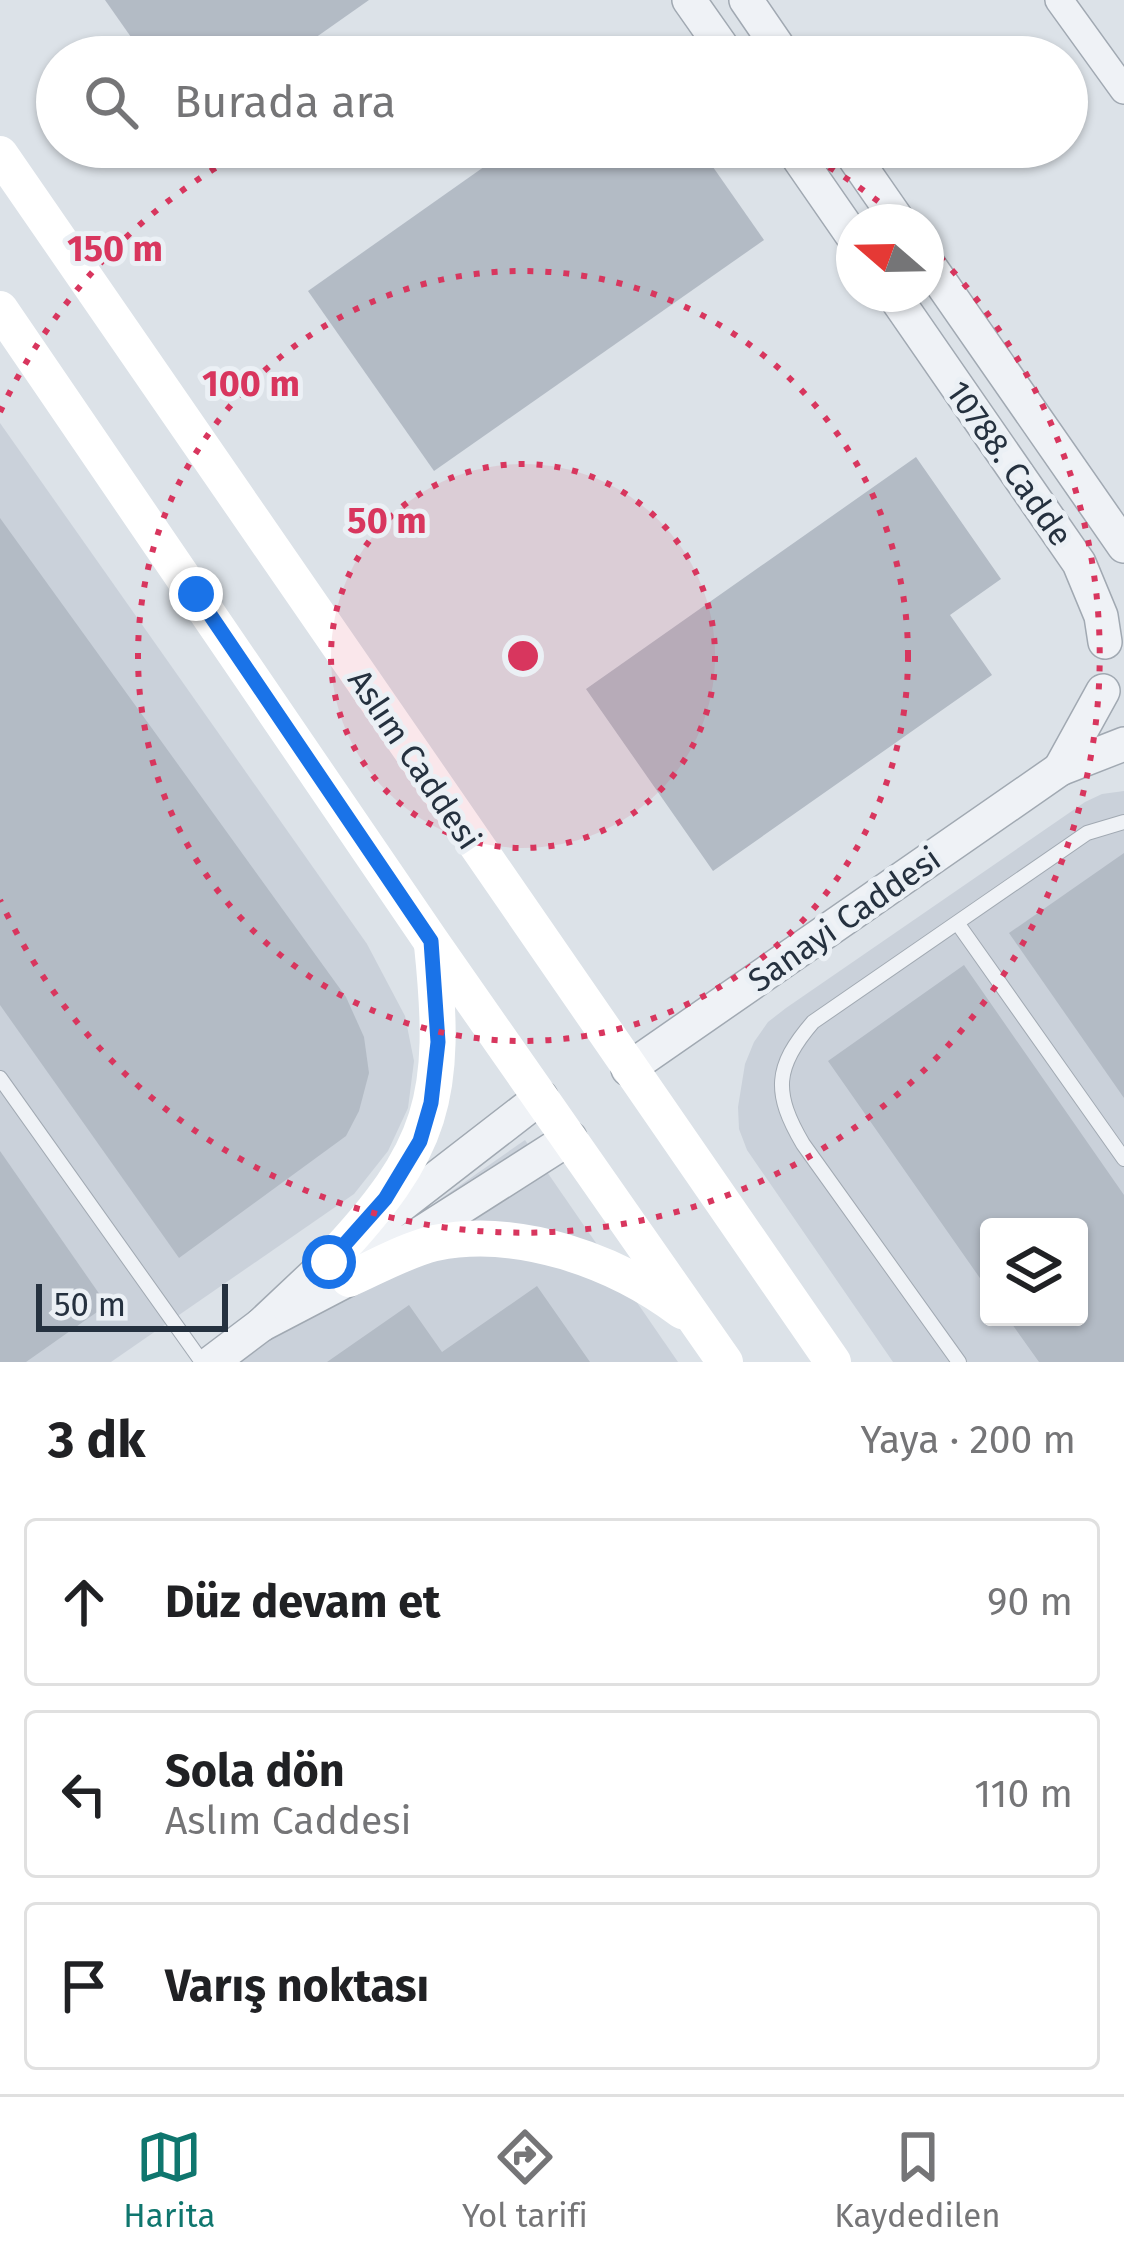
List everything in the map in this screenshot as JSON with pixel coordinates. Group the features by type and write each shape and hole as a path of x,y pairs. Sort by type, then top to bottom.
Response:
{"main road":[{"name":"Aslım Caddesi","path":"0,154 832,1362"},
{"path":"0,309 725,1362"},
{"path":"339,1270 420,1141 431,1103 438,1042 431,941"},
{"path":"339,1270 431,1244 501,1240 562,1252 626,1277 698,1324"}],"street":[{"path":"689,0 714,36"},
{"path":"746,0 771,36"},
{"path":"1064,2 1087,36"},
{"path":"1088,37 1124,90"},
{"path":"806,168 836,212"},
{"path":"862,168 887,204"},
{"name":"10788. Cadde","path":"944,287 1124,546"},
{"name":"10788. Cadde","path":"905,312 1079,563 1101,616 1115,628 1100,666 1103,691"},
{"path":"1103,691 1124,725"},
{"name":"Sanayi Caddesi","path":"1060,769 1103,691"},
{"name":"Sanayi Caddesi","path":"628,1070 1060,769 1124,744"},
{"path":"339,1270 541,1097"},
{"path":"212,1362 339,1270 570,1138"}],"lane":[{"path":"959,1362 785,1114 780,1081 790,1048 813,1022 1087,833 1124,822"},
{"path":"958,924 1124,1159"},
{"path":"0,1078 202,1362"}],"shaded area":[{"path":"0,423 367,944 405,1016 414,1061 408,1108 388,1151 354,1194 111,1362 0,1362"},
{"path":"1124,791 1124,1362 893,1362 747,1150 738,1107 745,1064 768,1022 786,1008 1085,802"},
{"path":"525,1140 678,1362 207,1362"}],"building":[{"path":"105,0 369,0 318,36 130,36"},
{"path":"482,168 714,168 764,240 434,471 308,291"},
{"path":"916,457 1001,579 950,615 992,675 713,871 586,689"},
{"path":"0,518 346,997 364,1037 369,1073 359,1111 346,1136 179,1258 0,1005"},
{"path":"1124,853 1124,1098 1009,933"},
{"path":"964,965 1124,1195 1124,1362 1039,1362 1013,1326 1088,1326 1088,1218 980,1218 980,1278 828,1061"},
{"path":"0,1151 107,1305 26,1362 0,1362"},
{"path":"537,1286 590,1362 327,1362 409,1305 442,1352"}],"route":[{"path":"196,594 431,941 438,1042 431,1103 420,1141 385,1199 329,1262"}]}
